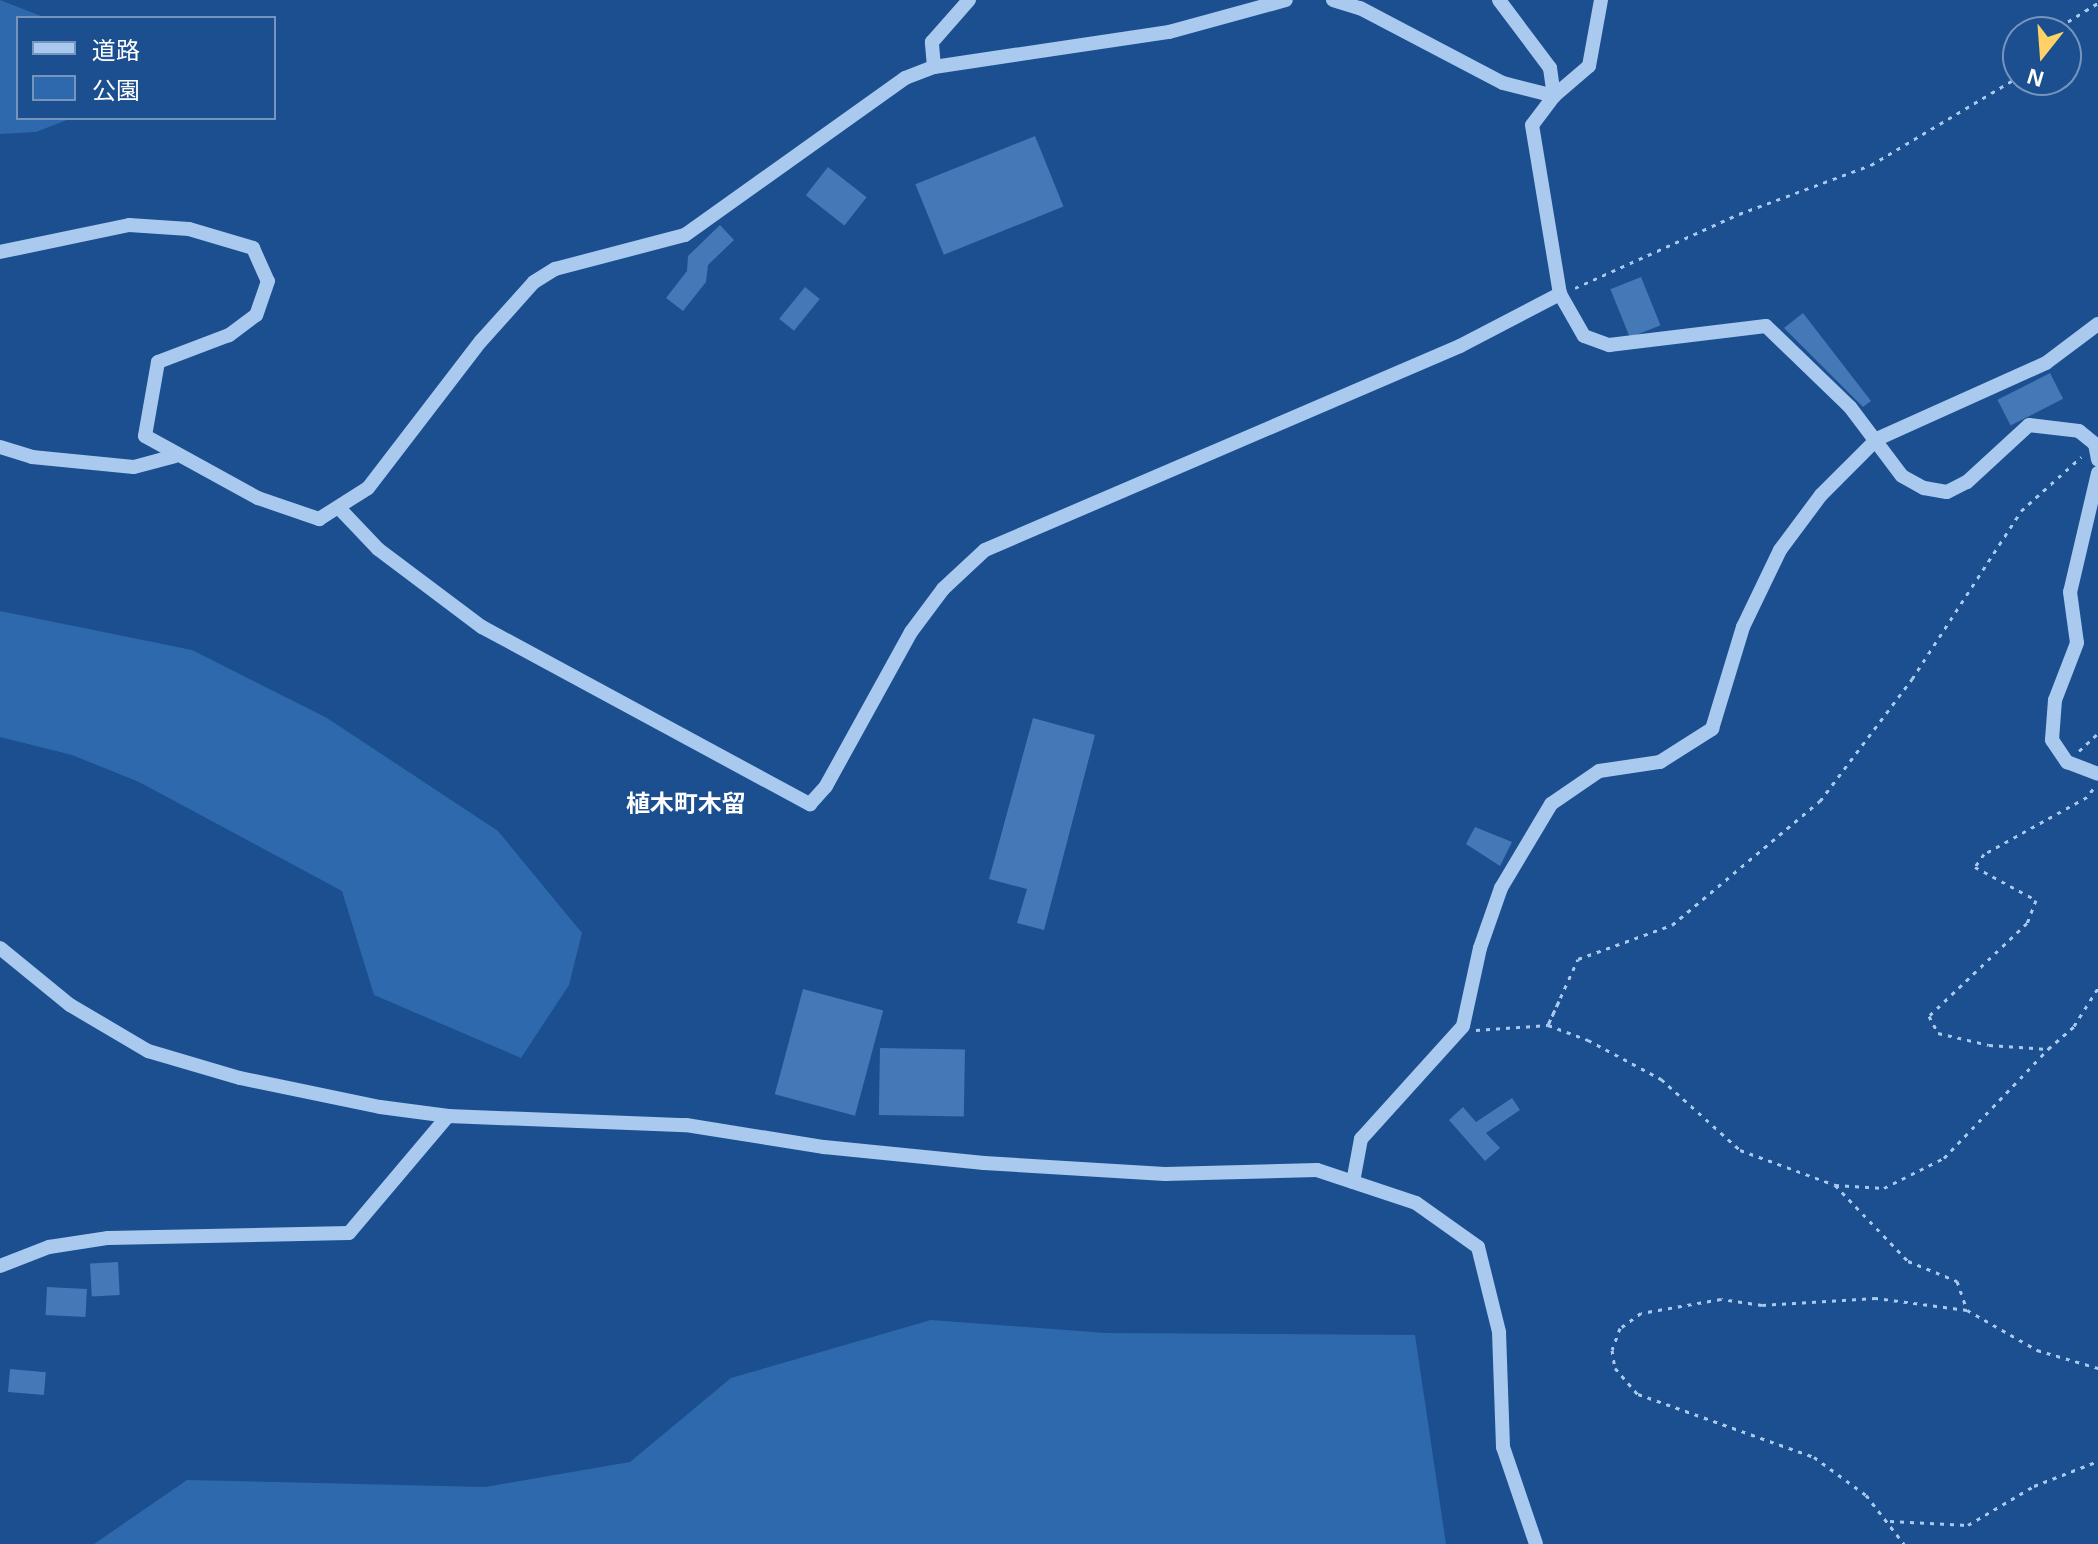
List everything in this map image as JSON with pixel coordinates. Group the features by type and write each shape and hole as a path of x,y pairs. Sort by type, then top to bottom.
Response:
{"street":[{"path":"934,67 932,42 969,0"},
{"path":"0,252 129,225 189,229 253,248 268,281 256,315 229,335 158,362 145,436 175,456 258,498 319,519 368,488 481,341 534,282 555,269 685,235 860,106 934,67 1169,32 1286,0"},
{"path":"1333,0 1360,8 1503,83 1554,96"},
{"path":"1499,0 1550,68 1554,96"},
{"path":"1601,0 1589,66 1554,96 1532,125 1560,294 1584,336 1609,345 1766,326 1877,439 1902,476 1947,492 1967,482 2029,425 2079,431 2095,444 2098,460"},
{"path":"339,508 378,549 482,627 810,804 826,786 911,632 943,589 985,550 1460,346 1560,294"},
{"path":"1353,1182 1361,1139 1463,1026 1480,948 1501,888 1551,804 1599,771 1660,762 1712,729 1743,627 1780,550 1821,495 1877,439 2046,363 2098,324"},
{"path":"0,447 32,457 134,467 175,456"},
{"path":"2098,473 2070,592 2077,643 2055,700 2052,740 2067,762 2098,774"},
{"path":"0,948 70,1005 148,1051 240,1078 448,1116 686,1125 824,1147 984,1163 1165,1174 1317,1170 1416,1203 1478,1247 1499,1332 1503,1447 1536,1544"},
{"path":"0,1266 49,1247 108,1238 349,1233 448,1116"}],"path":[{"path":"2077,16 2098,3"},
{"path":"1560,294 1739,214 1871,165 2002,87"},
{"path":"1548,1025 1578,959 1672,925 1820,801 1912,679 2021,511 2095,444"},
{"path":"2067,762 2098,733"},
{"path":"2048,1049 1989,1045 1938,1033 1929,1016 2027,923 2036,900 1975,867 1984,854 2087,797 2098,782"},
{"path":"1463,1026 1480,1032 1548,1025 1588,1040 1661,1079 1740,1150 1835,1185 1884,1188 1944,1158 2074,1026 2098,988"},
{"path":"1548,1025 1559,1001"},
{"path":"1835,1185 1908,1261 1957,1281 1967,1310"},
{"path":"1904,1544 1890,1521 1866,1495 1790,1444 1638,1394 1615,1368 1612,1350 1620,1328 1641,1313 1721,1299 1762,1305 1876,1298 1967,1310 2037,1350 2098,1368"},
{"path":"1890,1521 1968,1525 2034,1486 2098,1461"}],"green space":[{"path":"0,0 41,16 16,16 16,120 67,120 36,132 0,134"},
{"path":"0,611 192,650 327,718 498,831 582,933 569,985 521,1058 374,995 342,891 139,782 72,755 0,737"},
{"path":"931,1320 1106,1333 1415,1335 1446,1544 94,1544 187,1480 485,1487 630,1462 731,1378"}],"building":[{"path":"1035,136 1063,206 944,255 915,184"},
{"path":"828,167 867,197 844,226 806,195"},
{"path":"720,225 734,240 708,265 706,282 683,311 666,298 687,271 688,256"},
{"path":"1641,277 1660,325 1630,338 1610,289"},
{"path":"805,287 820,299 794,331 779,319"},
{"path":"1803,313 1871,401 1863,407 1784,328"},
{"path":"2050,373 2063,399 2011,426 1997,400"},
{"path":"1033,718 1095,735 1044,930 1017,923 1027,889 989,879"},
{"path":"1475,827 1512,842 1500,866 1466,844"},
{"path":"803,989 883,1010 855,1116 775,1094"},
{"path":"880,1048 965,1049 964,1116 879,1115"},
{"path":"1512,1098 1520,1110 1486,1133 1500,1148 1485,1161 1449,1120 1463,1107 1476,1122"},
{"path":"118,1262 120,1295 92,1296 90,1263"},
{"path":"47,1287 87,1289 85,1317 46,1315"},
{"path":"10,1369 46,1372 44,1395 8,1392"}],"district":[{"name":"植木町木留","path":"686,804"}]}
